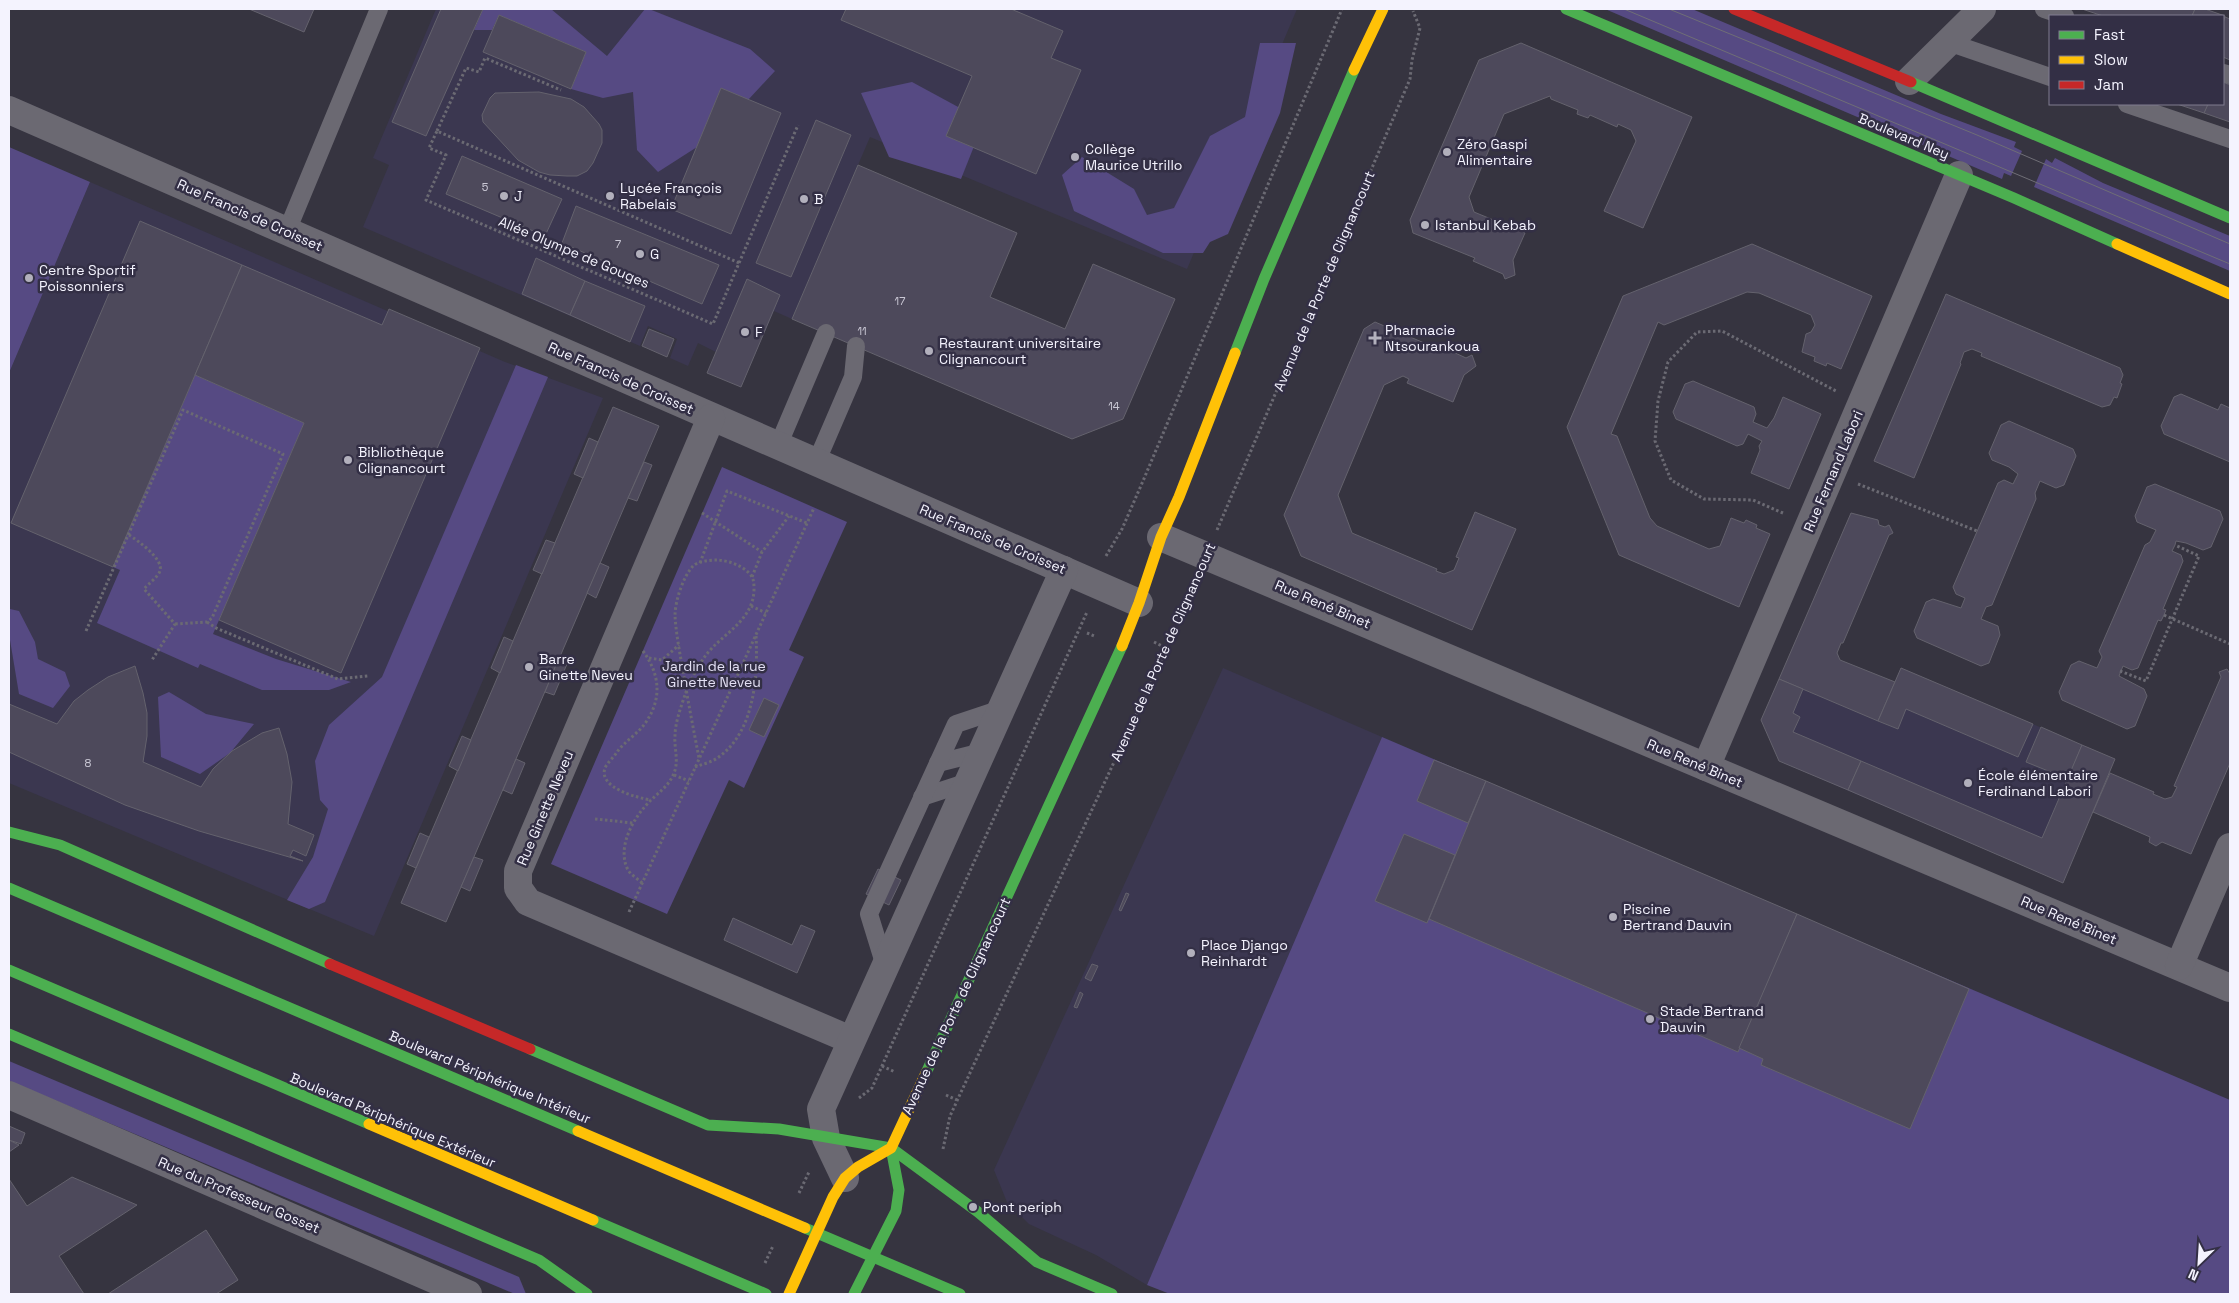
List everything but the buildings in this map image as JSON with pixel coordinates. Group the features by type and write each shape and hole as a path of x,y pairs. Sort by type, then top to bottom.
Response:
{"main road":[{"name":"Avenue de la Porte de Clignancourt","path":"891,1148 1121,648 1139,603 1161,537 1179,497 1268,270 1341,98 1384,9"},
{"name":"Boulevard Ney","path":"1566,9 1960,176 2230,294"},
{"path":"1734,9 1909,81 2230,218"},
{"path":"9,832 60,845 307,954 708,1125 779,1129 891,1148 978,1212 1037,1262 1112,1294"},
{"name":"Boulevard Périphérique Intérieur","path":"9,888 960,1294"},
{"name":"Boulevard Périphérique Extérieur","path":"9,970 766,1294"},
{"path":"9,1034 540,1260 587,1294"},
{"path":"789,1294 833,1197 845,1178 858,1167 891,1148"},
{"path":"854,1294 896,1211 899,1190 891,1148"}],"street":[{"path":"1909,81 1982,9"},
{"name":"Rue Francis de Croisset","path":"9,110 104,150 711,418 1139,603"},
{"name":"Rue Fernand Labori","path":"1706,767 1960,176"},
{"name":"Rue Ginette Neveu","path":"711,418 518,871 518,888 528,902 851,1040"},
{"name":"Rue René Binet","path":"1161,537 1260,577 2230,988"},
{"path":"845,1178 826,1138 821,1109 1064,570"},
{"path":"2179,966 2230,847"},
{"name":"Rue du Professeur Gosset","path":"9,1095 468,1294"}],"lane":[{"path":"288,231 378,9"},
{"path":"2044,9 2062,15"},
{"path":"1948,42 2049,77"},
{"path":"2130,105 2230,139"},
{"path":"778,446 826,333"},
{"path":"816,462 853,377 856,346"},
{"path":"885,966 869,914 956,724 1001,709"},
{"path":"938,763 982,752"},
{"path":"922,797 968,782"}],"path":[{"name":"Avenue de la Porte de Clignancourt","path":"936,1180 950,1116 1159,665 1410,79 1412,60 1420,28 1412,9"},
{"path":"561,90 485,58 479,72 466,68 437,132 739,263 798,125"},
{"name":"Allée Olympe de Gouges","path":"437,132 429,148 446,155 426,200 713,324 739,263"},
{"path":"1780,512 1753,500 1704,499 1671,480 1654,441 1658,401 1668,362 1697,332 1722,331 1832,389"},
{"path":"86,631 182,410 283,454 212,618 207,622 175,624"},
{"path":"700,563 727,491 807,523"},
{"path":"1879,493 1977,531"},
{"path":"629,912 814,508"},
{"path":"698,510 762,552"},
{"path":"642,883 628,870 626,840 633,823 651,800 665,789 674,774 676,764 675,734 687,691 706,655 740,623 751,606 754,594 752,577 762,552 789,516"},
{"path":"129,535 140,542 156,559 160,572 144,589 175,624"},
{"path":"2120,671 2146,681 2199,556 2175,544"},
{"path":"699,758 675,614 683,582 693,565 718,560 732,562 743,568 752,577"},
{"path":"751,606 766,613"},
{"path":"2164,615 2230,644"},
{"path":"207,622 216,628 338,679 368,676"},
{"path":"152,660 175,624"},
{"path":"695,767 720,756 732,745 744,724 752,703 755,684 756,635"},
{"path":"617,638 642,650 653,665 657,676 657,691 652,710 646,722 605,768 605,775 609,782 618,790 637,798 651,800"},
{"path":"648,658 662,660 679,645"},
{"path":"674,774 689,782"},
{"path":"594,819 633,823"}],"shaded area":[{"name":"Lycée François Rabelais","path":"436,9 1297,9 1187,269 870,137 792,319 774,311 741,387 707,373 716,352 698,343 688,366 670,358 677,339 648,326 640,346 363,227 389,165 373,158"},
{"path":"90,182 505,362 603,398 374,936 9,783 9,373"},
{"name":"Place Django Reinhardt","path":"1223,668 1382,737 1147,1285 1096,1255 1029,1224 1007,1202 994,1170"},
{"name":"École élémentaire Ferdinand Labori","path":"1901,668 2115,759 2063,883 1779,761 1779,679 1878,720"}],"green space":[{"path":"483,9 551,9 607,56 645,9 649,9 750,49 775,71 748,100 697,147 658,172 637,150 633,92 603,98 571,89 586,52 499,15 492,30 474,30"},
{"path":"1605,9 1692,9 1941,114 2016,142 2014,147 2022,151 2011,176 2004,173 2002,179"},
{"path":"1260,43 1296,43 1280,113 1228,234 1210,242 1203,253 1163,253 1074,211 1062,175 1082,157 1134,189 1147,215 1174,208 1210,136 1245,117"},
{"path":"912,82 984,121 961,179 889,157 861,93"},
{"name":"Centre Sportif Poissonniers","path":"9,147 90,182 9,373"},
{"path":"2055,158 2103,183 2230,236 2230,271 2034,187 2046,159 2052,163"},
{"path":"516,365 548,377 325,902 309,909 287,900 313,857 328,809 320,800 315,761 329,725 382,677"},
{"path":"195,375 304,423 213,634 276,659 351,682 329,690 262,690 200,664 198,668 97,623 120,570 113,567"},
{"name":"Jardin de la rue Ginette Neveu","path":"722,467 847,522 789,650 804,657 744,788 729,780 667,914 551,864"},
{"path":"10,609 19,611 35,642 38,659 65,672 70,686 53,708 19,694 9,634"},
{"path":"169,692 206,714 254,724 230,753 200,774 161,757 158,697"},
{"name":"Stade Bertrand Dauvin","path":"1382,737 2230,1100 2230,1294 1170,1294 1147,1285"},
{"path":"9,1061 519,1277 526,1294 515,1294 9,1081"}],"tram line":[{"path":"1624,9 2230,264"},
{"path":"1669,9 1977,135 2230,244"}],"traffic: fast":[{"path":"1566,9 2014,198 2117,244"},
{"path":"1235,353 1264,279 1354,70"},
{"path":"1911,82 2230,218"},
{"path":"926,1073 1122,646"},
{"path":"9,832 60,845 330,964"},
{"path":"9,888 578,1131"},
{"path":"9,970 369,1124"},
{"path":"9,1034 539,1260 587,1294"},
{"path":"530,1049 708,1125 779,1129 891,1148 978,1212 1037,1262 1112,1294"},
{"path":"854,1294 896,1211 899,1190 891,1148"},
{"path":"593,1220 766,1294"},
{"path":"805,1228 960,1294"}],"traffic: slow":[{"path":"1354,70 1383,9"},
{"path":"2117,244 2230,294"},
{"path":"1122,646 1139,603 1161,537 1179,497 1235,353"},
{"path":"789,1294 833,1197 845,1178 858,1167 891,1148 926,1073"},
{"path":"369,1124 593,1220"},
{"path":"578,1131 805,1228"}],"traffic: jam":[{"path":"1734,9 1911,82"},
{"path":"330,964 530,1049"}],"place":[{"name":"Zéro Gaspi Alimentaire","path":"1447,152"},
{"name":"Collège Maurice Utrillo","path":"1075,157"},
{"name":"J","path":"504,196"},
{"name":"Lycée François Rabelais","path":"610,196"},
{"name":"B","path":"804,199"},
{"name":"Istanbul Kebab","path":"1425,225"},
{"name":"G","path":"640,254"},
{"name":"Centre Sportif Poissonniers","path":"29,278"},
{"name":"F","path":"745,332"},
{"name":"Pharmacie Ntsourankoua","path":"1375,338"},
{"name":"Restaurant universitaire Clignancourt","path":"929,351"},
{"name":"Bibliothèque Clignancourt","path":"348,460"},
{"name":"Barre Ginette Neveu","path":"529,667"},
{"name":"École élémentaire Ferdinand Labori","path":"1968,783"},
{"name":"Piscine Bertrand Dauvin","path":"1613,917"},
{"name":"Place Django Reinhardt","path":"1191,953"},
{"name":"Stade Bertrand Dauvin","path":"1650,1019"},
{"name":"Pont periph","path":"973,1207"}]}
